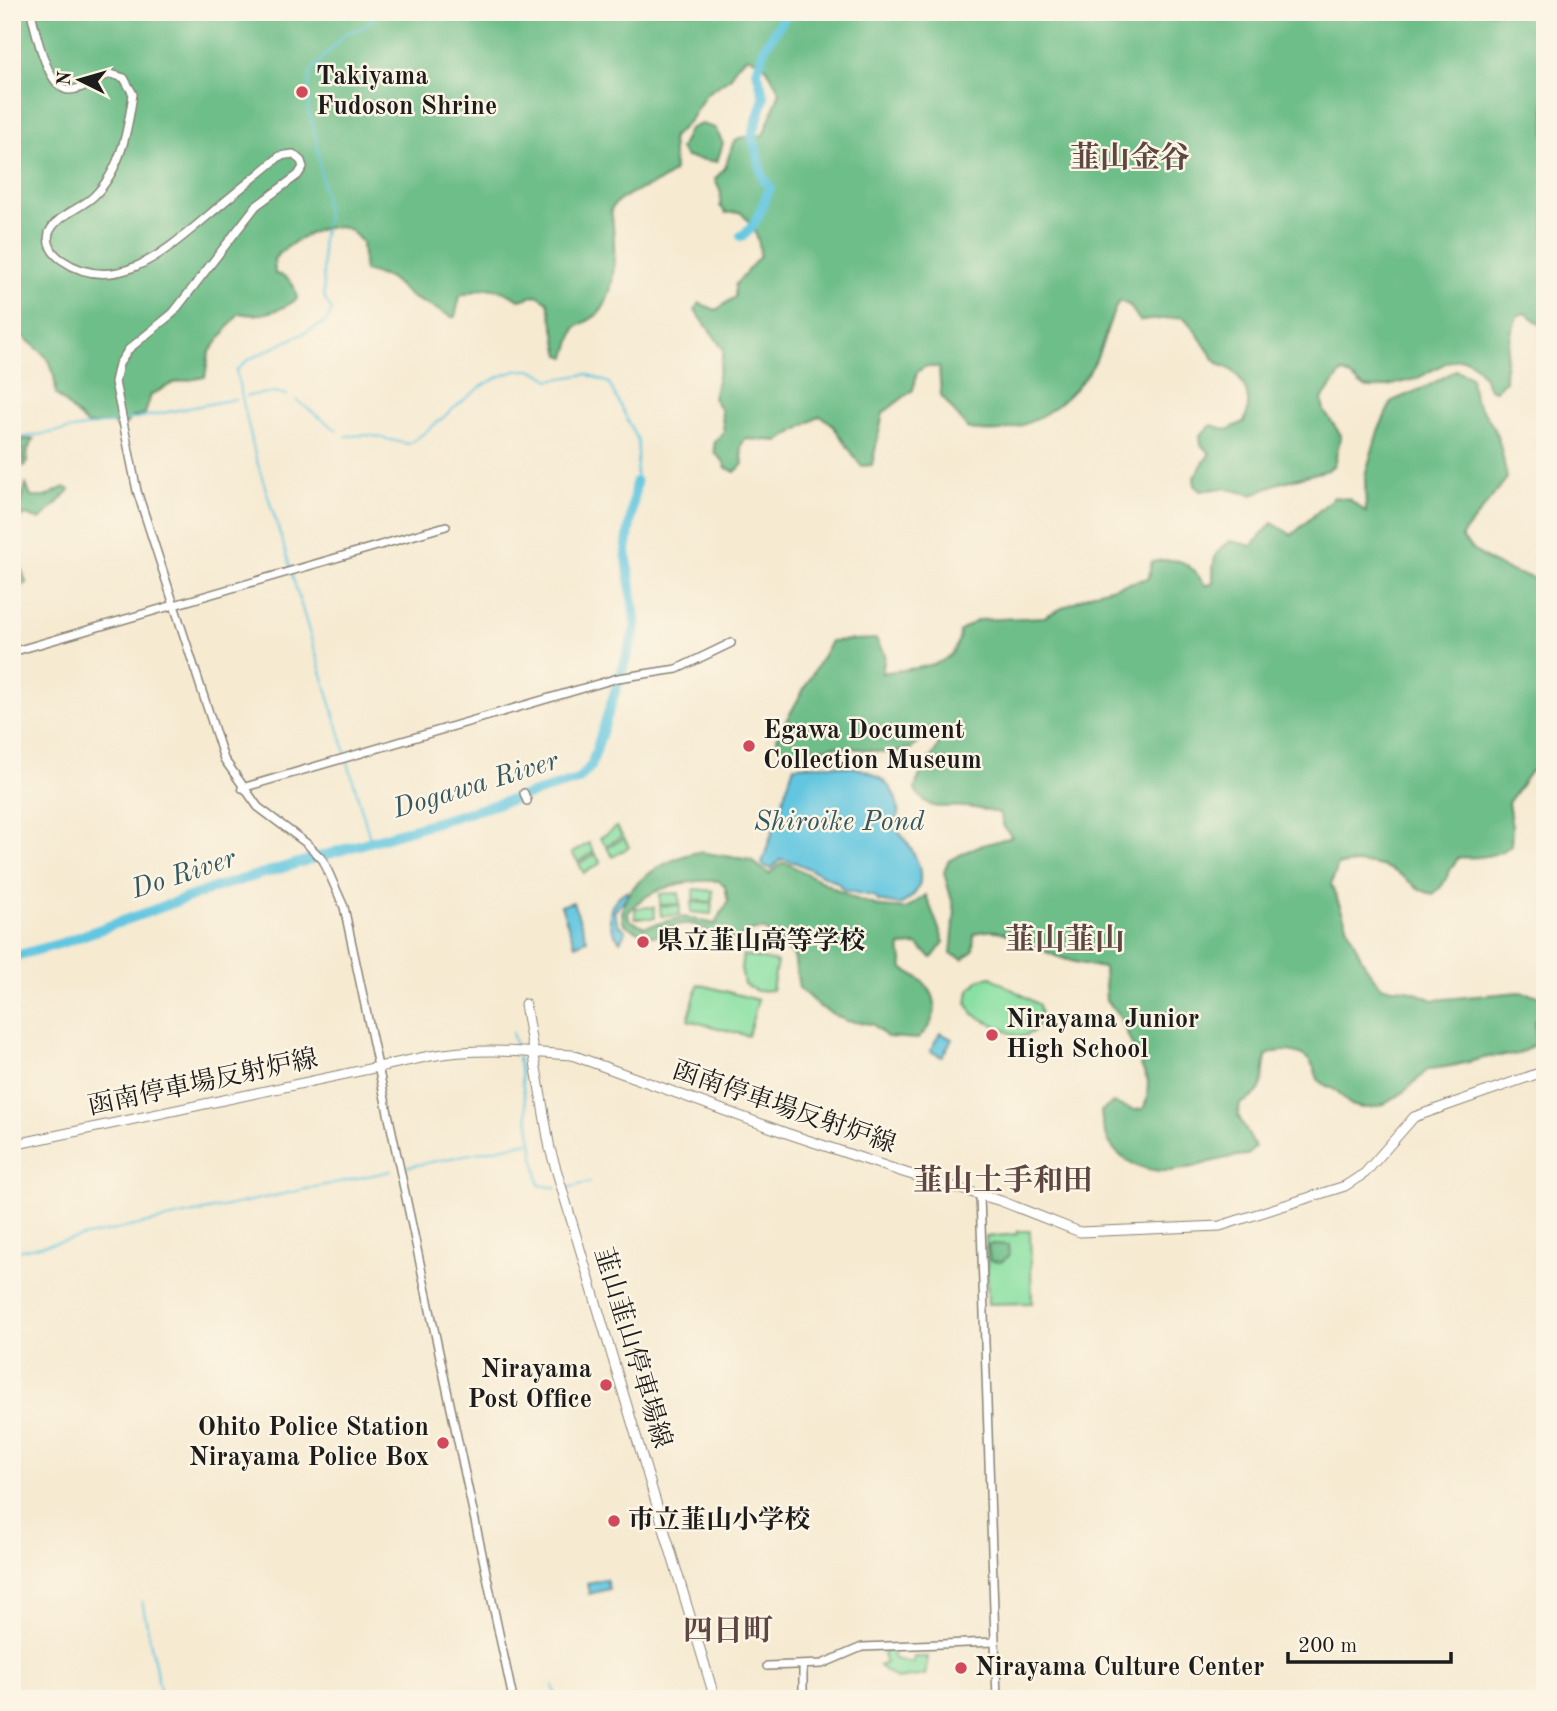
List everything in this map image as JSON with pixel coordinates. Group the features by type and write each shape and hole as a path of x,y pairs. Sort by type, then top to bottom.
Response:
{"main road":[{"name":"韮山韮山停車場線","path":"525,1004 550,1149 715,1699"},
{"name":"函南停車場反射炉線","path":"12,1145 456,1051 489,1048 532,1054 572,1055 786,1133 980,1195 1080,1232 1220,1226 1345,1186 1364,1173 1414,1116 1545,1071"}],"street":[{"path":"30,12 48,69 60,86 69,90 78,89 111,74 124,78 133,94 118,161 105,183 94,196 61,218 50,231 48,239 53,252 71,265 99,275 148,262 280,156 293,155 301,161 303,167 298,175 256,206 210,262 178,307 129,349 119,364 116,382 137,492 224,759 258,807 320,857 344,906 513,1699"},
{"path":"12,652 446,526"},
{"path":"242,788 618,678 677,668 731,643"},
{"path":"980,1195 997,1699"},
{"path":"767,1666 822,1664 862,1647 995,1642"},
{"path":"803,1666 803,1699"}],"green space":[{"path":"12,12 1545,12 1545,397 1537,385 1544,343 1542,326 1526,313 1518,315 1508,347 1505,381 1496,390 1489,389 1475,365 1461,359 1443,364 1419,377 1379,388 1365,387 1342,372 1322,399 1324,411 1341,435 1334,465 1328,470 1276,484 1253,495 1224,488 1200,491 1195,486 1194,477 1210,453 1201,445 1200,435 1212,425 1227,430 1244,422 1248,409 1245,389 1234,372 1216,361 1183,317 1140,321 1129,305 1119,301 1092,367 1069,395 1038,418 1021,426 985,431 967,428 941,395 939,367 924,367 917,372 913,390 883,413 872,465 861,466 831,423 820,416 779,441 745,439 741,446 743,464 735,472 725,467 715,453 714,442 724,432 721,410 713,398 724,350 695,310 699,303 716,310 735,297 735,285 760,256 757,237 749,221 740,212 726,213 720,206 721,193 715,179 725,168 733,143 739,138 763,135 780,92 763,62 747,57 736,66 731,77 706,94 690,120 672,138 674,171 659,182 624,197 611,209 614,263 610,291 599,313 575,328 566,357 560,355 548,302 537,295 520,300 497,290 478,290 460,296 455,317 452,317 411,297 390,278 364,271 362,242 350,230 331,227 309,234 274,259 275,274 291,282 297,299 270,313 239,313 209,353 205,377 173,383 151,395 145,414 133,417 120,430 112,423 87,425 56,394 55,378 48,359 12,324"},
{"path":"701,124 715,128 723,143 717,162 686,157 680,149 689,129"},
{"path":"1456,370 1471,377 1475,400 1497,436 1507,478 1461,537 1489,561 1521,575 1545,581 1545,770 1531,771 1508,803 1512,826 1511,846 1486,856 1459,857 1442,886 1433,894 1392,870 1370,864 1338,865 1331,885 1358,951 1382,987 1406,989 1434,1000 1519,992 1536,995 1545,1000 1544,1013 1535,1021 1536,1043 1514,1055 1492,1056 1428,1069 1395,1098 1375,1107 1365,1108 1352,1105 1338,1092 1319,1081 1314,1068 1304,1056 1285,1051 1272,1053 1266,1056 1259,1090 1240,1104 1238,1115 1255,1147 1248,1155 1173,1171 1143,1168 1116,1152 1103,1126 1101,1111 1113,1103 1134,1110 1143,1109 1147,1099 1148,1081 1118,1013 1106,1000 1104,968 1064,959 1013,936 994,931 974,934 973,951 963,959 951,954 955,911 944,873 948,861 976,847 1012,837 1004,827 1000,813 966,807 932,806 915,790 920,774 937,747 942,732 924,738 912,748 892,753 834,746 780,757 777,737 831,641 876,639 885,655 882,673 932,665 951,654 960,631 978,620 1044,617 1095,592 1149,578 1151,562 1162,560 1177,561 1189,566 1206,586 1213,583 1217,553 1231,541 1252,546 1272,523 1292,535 1334,497 1349,499 1366,512 1365,476 1378,431 1392,401 1428,386"},
{"path":"34,439 28,449 27,464 24,466 22,449 12,448 12,440"},
{"path":"26,484 31,497 45,497 64,487 70,490 40,520 26,515 20,517 17,513"},
{"path":"15,547 26,583 12,591 12,548"},
{"path":"617,827 622,836 606,846 600,838"},
{"path":"624,838 629,847 613,857 607,848"},
{"path":"589,843 594,852 578,862 572,853"},
{"path":"699,852 751,860 769,874 782,863 788,864 853,898 881,907 906,909 926,895 944,942 932,958 917,945 900,946 903,969 924,983 934,1000 933,1018 927,1029 918,1039 887,1037 872,1024 846,1021 820,1007 799,988 794,956 765,930 754,930 729,942 690,924 680,924 657,936 639,932 624,924 626,898 635,886 659,867","holes":["695,881 719,881 725,886 728,902 715,924 684,917 645,927 629,920 628,913 636,904 669,886"]},
{"path":"595,854 601,863 584,873 579,864"},
{"path":"694,889 713,891 712,902 693,900"},
{"path":"679,893 680,904 660,905 660,894"},
{"path":"692,902 712,904 711,914 691,912"},
{"path":"680,905 680,915 661,916 660,906"},
{"path":"654,907 655,918 635,918 635,908"},
{"path":"743,955 777,962 772,990 757,991 744,984 741,968"},
{"path":"991,977 1039,1005 1041,1017 1036,1030 1022,1037 973,1014 967,1004 969,990 980,979"},
{"path":"698,984 758,1000 748,1036 688,1020"},
{"path":"1017,1231 1030,1231 1032,1303 988,1304 986,1237 1017,1234"},
{"path":"988,1245 1008,1245 1009,1256 1001,1262 990,1261"},
{"path":"885,1651 892,1651 894,1659 913,1663 914,1657 928,1657 925,1675 896,1679 879,1666 886,1663 883,1655"}],"water":[{"name":"Shiroike Pond","path":"794,766 856,768 883,780 898,807 896,828 910,847 919,868 918,889 911,897 899,905 878,901 876,897 844,890 837,882 797,863 781,859 771,869 764,866 762,863"},
{"path":"626,891 628,895 614,912 618,924 626,931 620,941 612,928 610,914 615,901"},
{"path":"573,902 587,940 575,945 561,906"},
{"path":"940,1033 952,1039 942,1057 930,1051"},
{"path":"606,1579 609,1589 589,1594 587,1583"}],"waterway":[{"path":"291,569 255,455 236,371 248,360 325,323 332,311 324,297 322,239 327,216 316,137 308,110 309,78 312,70 347,32 363,28 381,12"},
{"name":"Dogawa River","path":"741,236 755,222 770,188 763,177 752,137 764,98 757,71 765,47 788,12"},
{"path":"346,436 369,435 408,444 466,398 498,377 514,371 530,370 550,380 587,374 609,383 638,441 636,482"},
{"path":"247,396 275,392 287,395"},
{"path":"127,420 235,399"},
{"path":"296,400 338,431"},
{"path":"12,439 122,421"},
{"name":"Dogawa River","path":"12,957 62,943 217,887 578,780 591,766 636,627 626,551 636,482"},
{"path":"292,575 346,754"},
{"path":"347,759 371,842"},
{"path":"512,1032 516,1047"},
{"path":"518,1057 539,1185 557,1188"},
{"path":"407,1167 529,1142"},
{"path":"12,1252 391,1171"},
{"path":"566,1188 591,1182"},
{"path":"142,1601 162,1699"},
{"path":"553,1685 556,1699"}],"railway":[{"path":"1359,1699 1545,1693"}],"place":[{"name":"Takiyama Fudoson Shrine","path":"302,92"},
{"name":"Egawa Document Collection Museum","path":"749,746"},
{"name":"県立韮山高等学校","path":"643,942"},
{"name":"Nirayama Junior High School","path":"992,1035"},
{"name":"Nirayama Post Office","path":"606,1385"},
{"name":"Ohito Police Station Nirayama Police Box","path":"443,1443"},
{"name":"市立韮山小学校","path":"614,1521"},
{"name":"Nirayama Culture Center","path":"961,1668"}],"district":[{"name":"韮山金谷","path":"1130,159"},
{"name":"韮山韮山","path":"1065,941"},
{"name":"韮山土手和田","path":"1003,1182"},
{"name":"四日町","path":"728,1632"}],"water label":[{"name":"Do River","path":"184,875"}]}
